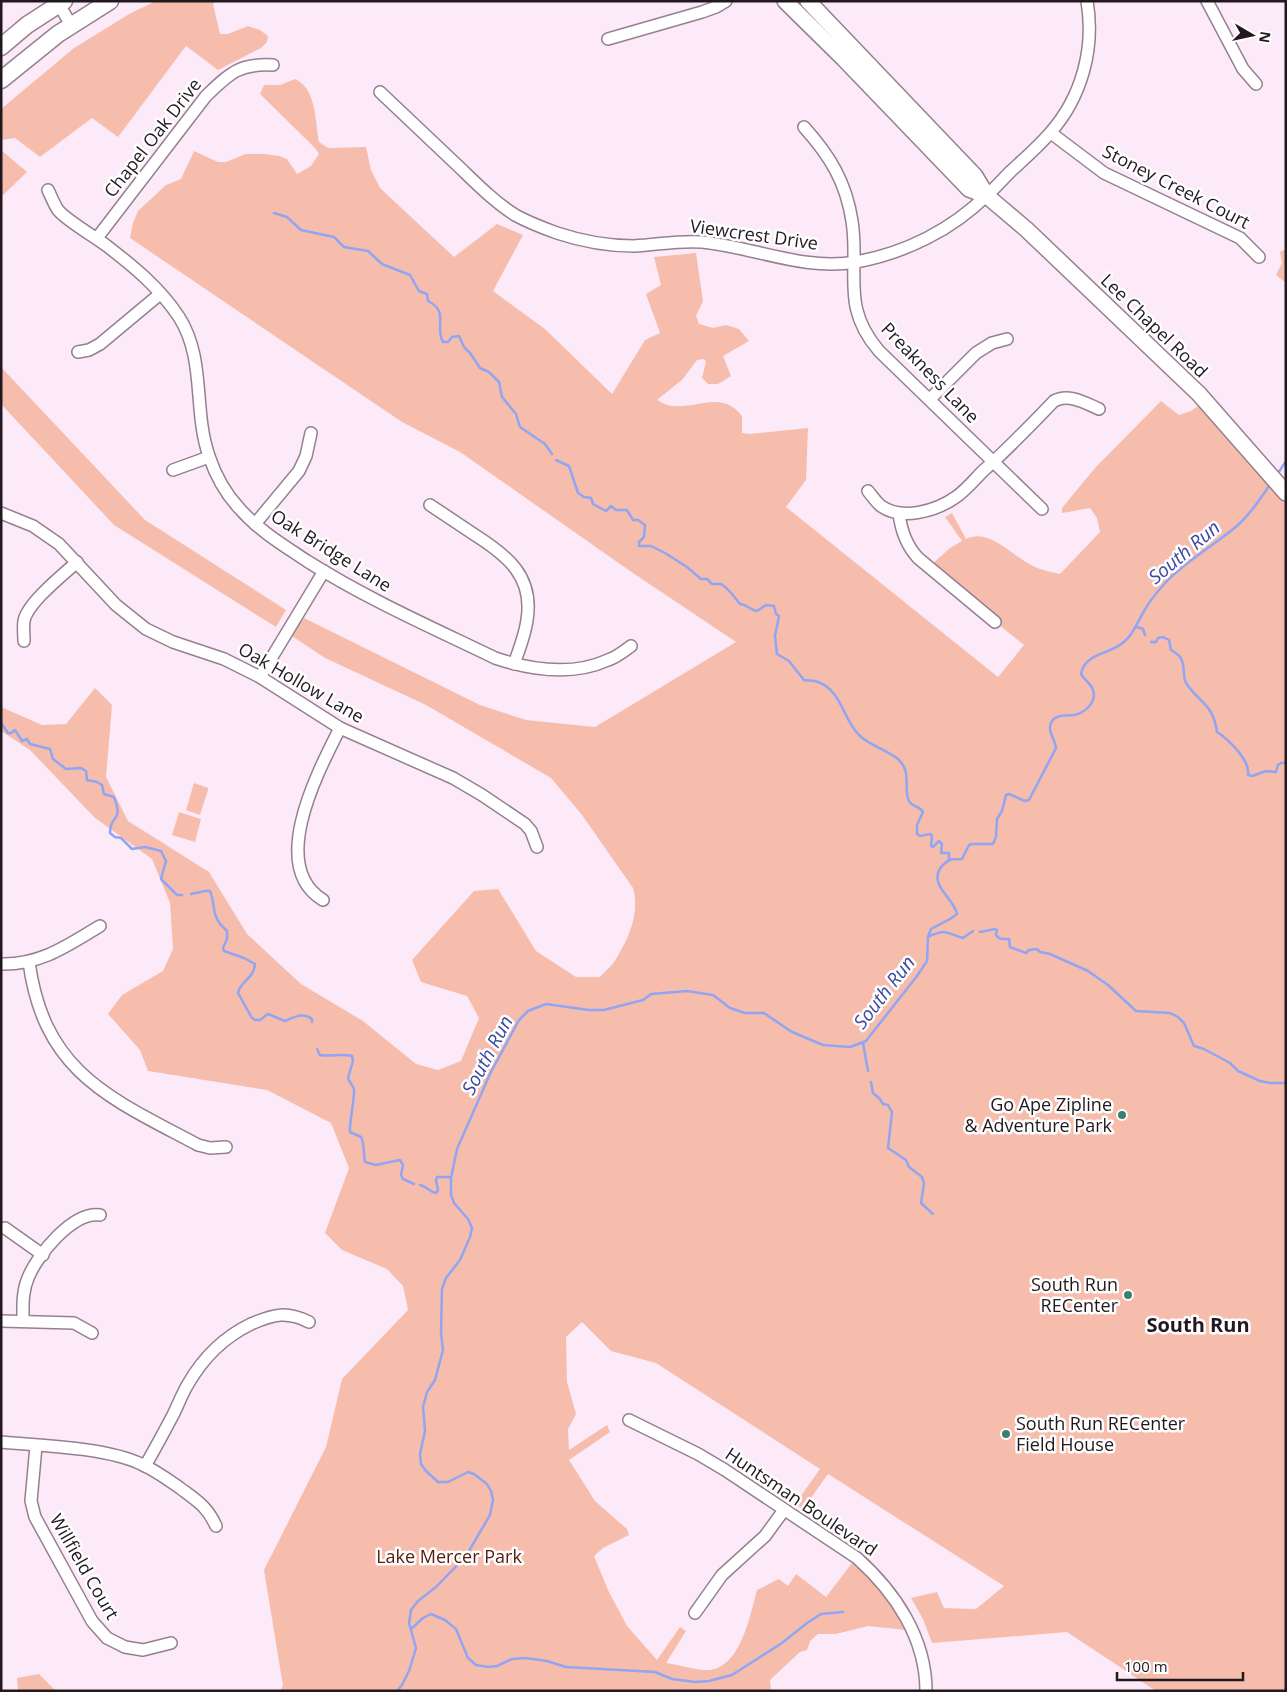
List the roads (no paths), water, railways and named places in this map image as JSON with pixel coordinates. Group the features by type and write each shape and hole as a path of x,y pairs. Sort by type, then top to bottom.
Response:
{"highway":[{"path":"1,80 71,25 110,1"},
{"path":"1,47 60,2"}],"main road":[{"name":"Lee Chapel Road","path":"785,1 844,59 969,189 987,196 1032,235 1199,394 1286,493"},
{"name":"Lee Chapel Road","path":"808,1 976,176 987,196"}],"street":[{"path":"608,39 702,12 726,1"},
{"name":"Viewcrest Drive","path":"380,92 486,193 516,215 556,232 577,239 611,245 632,246 700,242 733,246 798,261 854,262 889,254 924,240 954,222 987,196 1051,133 1066,114 1081,81 1089,44 1090,24 1087,1"},
{"path":"1207,1 1243,69 1256,84"},
{"path":"60,2 71,25"},
{"name":"Chapel Oak Drive","path":"97,238 206,96 223,80 245,66 257,64 273,65"},
{"name":"Preakness Lane","path":"804,127 827,154 844,188 852,222 854,303 864,330 880,351 1042,509"},
{"name":"Stoney Creek Court","path":"1051,133 1104,173 1240,238 1258,257"},
{"name":"Oak Bridge Lane","path":"48,190 58,209 150,281 180,318 192,349 198,374 202,430 209,457 215,471 239,508 273,539 378,602 495,658 514,664 550,670 578,668 607,661 631,646"},
{"path":"78,352 89,350 100,344 160,294"},
{"path":"930,400 976,353 992,343 1007,339"},
{"path":"868,491 880,505 890,511 899,513 930,510 948,502 964,491 1054,401 1061,398 1072,398 1099,410"},
{"path":"256,524 299,471 306,456 310,433"},
{"path":"173,470 209,457"},
{"path":"430,505 498,550 511,562 522,579 528,599 528,614 514,664"},
{"name":"Oak Hollow Lane","path":"1,513 47,534 66,550 116,605 146,629 173,642 224,659 260,677 340,728 425,764 482,795 525,824 531,831 538,847"},
{"path":"899,513 903,536 918,558 995,622"},
{"path":"24,641 24,620 30,609 44,592 77,562"},
{"path":"260,677 324,571"},
{"path":"323,900 309,890 301,875 298,852 299,837 311,789 340,728"},
{"path":"1,964 41,959 100,926"},
{"path":"28,962 35,996 49,1032 70,1063 83,1076 117,1100 198,1144 210,1148 226,1147"},
{"path":"23,1321 25,1286 29,1274 43,1254 59,1233 67,1226 91,1214 100,1216"},
{"path":"5,1228 43,1254"},
{"path":"145,1466 174,1414 187,1384 207,1357 222,1342 240,1330 274,1315 287,1314 309,1322"},
{"path":"1,1321 74,1323 92,1333"},
{"name":"Huntsman Boulevard","path":"629,1420 698,1454 857,1558 884,1585 900,1606 912,1628 918,1645 926,1684"},
{"path":"1,1442 106,1454 131,1460 145,1466 200,1503 210,1514 216,1526"},
{"name":"Willfield Court","path":"36,1446 32,1501 35,1517 92,1621 107,1638 125,1647 143,1650 171,1643"},
{"path":"695,1613 722,1575 766,1536 784,1510"}],"waterway":[{"path":"274,213 287,217 301,230 334,237 344,247 368,251 382,264 410,275 419,291 427,294 428,301 435,305 438,310 443,342 448,342 452,337 459,336 464,347 480,368 489,372 499,382 502,397 516,414 520,427 545,444 552,454"},
{"path":"556,460 569,466 578,493 584,497 591,498 593,504 606,511 611,506 616,510 627,510 633,520 638,520 645,525 644,537 639,542 639,546 651,546 687,567 701,579 707,579 712,584 721,584 729,590 740,604 757,611 766,605 774,606 776,614 779,616 775,636 777,654 789,661 804,680 815,681 831,691 837,698 849,722 860,736 899,760 905,770 907,797 912,804 923,812 917,825 917,834 920,836 930,834 932,836 931,846 933,847 939,841 942,844 941,853 949,853 949,860"},
{"name":"South Run","path":"1277,475 1286,461"},
{"name":"South Run","path":"397,1691 409,1671 416,1648 409,1623 411,1610 418,1601 436,1587 466,1556 490,1515 493,1500 487,1484 474,1474 468,1472 448,1482 438,1482 421,1464 420,1454 425,1431 423,1407 427,1392 435,1380 443,1350 441,1333 442,1289 446,1278 460,1260 472,1228 468,1219 454,1203 451,1195 451,1178 457,1149 490,1074 519,1020 528,1011 546,1004 589,1010 604,1010 643,1000 651,994 687,991 713,995 730,1008 745,1013 764,1013 792,1032 823,1045 850,1047 866,1041 927,961 928,937 931,929 957,914 940,886 938,874 941,867 950,860 962,859 969,845 993,844 996,837 997,819 1002,811 1006,795 1009,794 1025,801 1029,800 1056,748 1050,731 1052,721 1059,716 1078,714 1092,703 1094,694 1091,685 1081,674 1083,667 1093,658 1119,646 1125,641 1145,609 1166,582 1238,525 1260,500 1271,483"},
{"path":"1137,627 1143,629 1145,635"},
{"path":"1151,642 1156,642 1158,638 1163,637 1169,640 1171,650 1182,660 1186,683 1209,709 1217,732 1242,757 1246,763 1248,775 1252,776 1266,771 1276,772 1278,765 1286,763"},
{"path":"1,723 8,733 15,730 22,741 27,739 30,744 50,749 53,759 66,769 81,768 86,771 87,780 102,785 104,794 114,797 117,805 118,811 112,823 110,833 115,837 121,838 132,849 145,847 161,851 166,861 161,879 177,895 182,895"},
{"path":"191,894 210,891 216,917 227,931 224,951 255,964 250,977 241,986 238,993 252,1018 260,1020 268,1014 285,1021 305,1016 312,1019 312,1022"},
{"path":"980,932 995,929 997,930 996,935 999,938 1009,939 1010,947 1026,953 1029,950 1037,949 1040,952 1050,954 1088,971 1108,985 1136,1011 1170,1013 1178,1017 1184,1023 1194,1046 1204,1049 1230,1063 1238,1071 1260,1081 1286,1083"},
{"path":"928,937 943,932 963,938 973,931"},
{"path":"863,1043 868,1071"},
{"path":"317,1049 320,1055 352,1056 353,1061 348,1078 354,1090 350,1132 361,1137 365,1162 376,1165 400,1160 403,1165 401,1175 403,1179 414,1184"},
{"path":"871,1082 873,1093 883,1104 888,1105 892,1112 888,1148 906,1160 909,1167 922,1177 924,1183 921,1203 933,1214"},
{"path":"420,1185 436,1193 438,1190 437,1177 451,1177"},
{"path":"411,1629 423,1618 431,1614 445,1620 456,1629 468,1658 476,1665 497,1666 512,1659 525,1658 547,1661 566,1667 655,1672 672,1679 695,1682 709,1681 732,1675 782,1643 821,1614 843,1612"}],"place":[{"name":"Go Ape Zipline & Adventure Park","path":"1122,1115"},
{"name":"South Run RECenter","path":"1128,1295"},
{"name":"South Run RECenter Field House","path":"1006,1434"}],"district":[{"name":"South Run","path":"1198,1325"}],"park label":[{"name":"Lake Mercer Park","path":"449,1557"}]}
